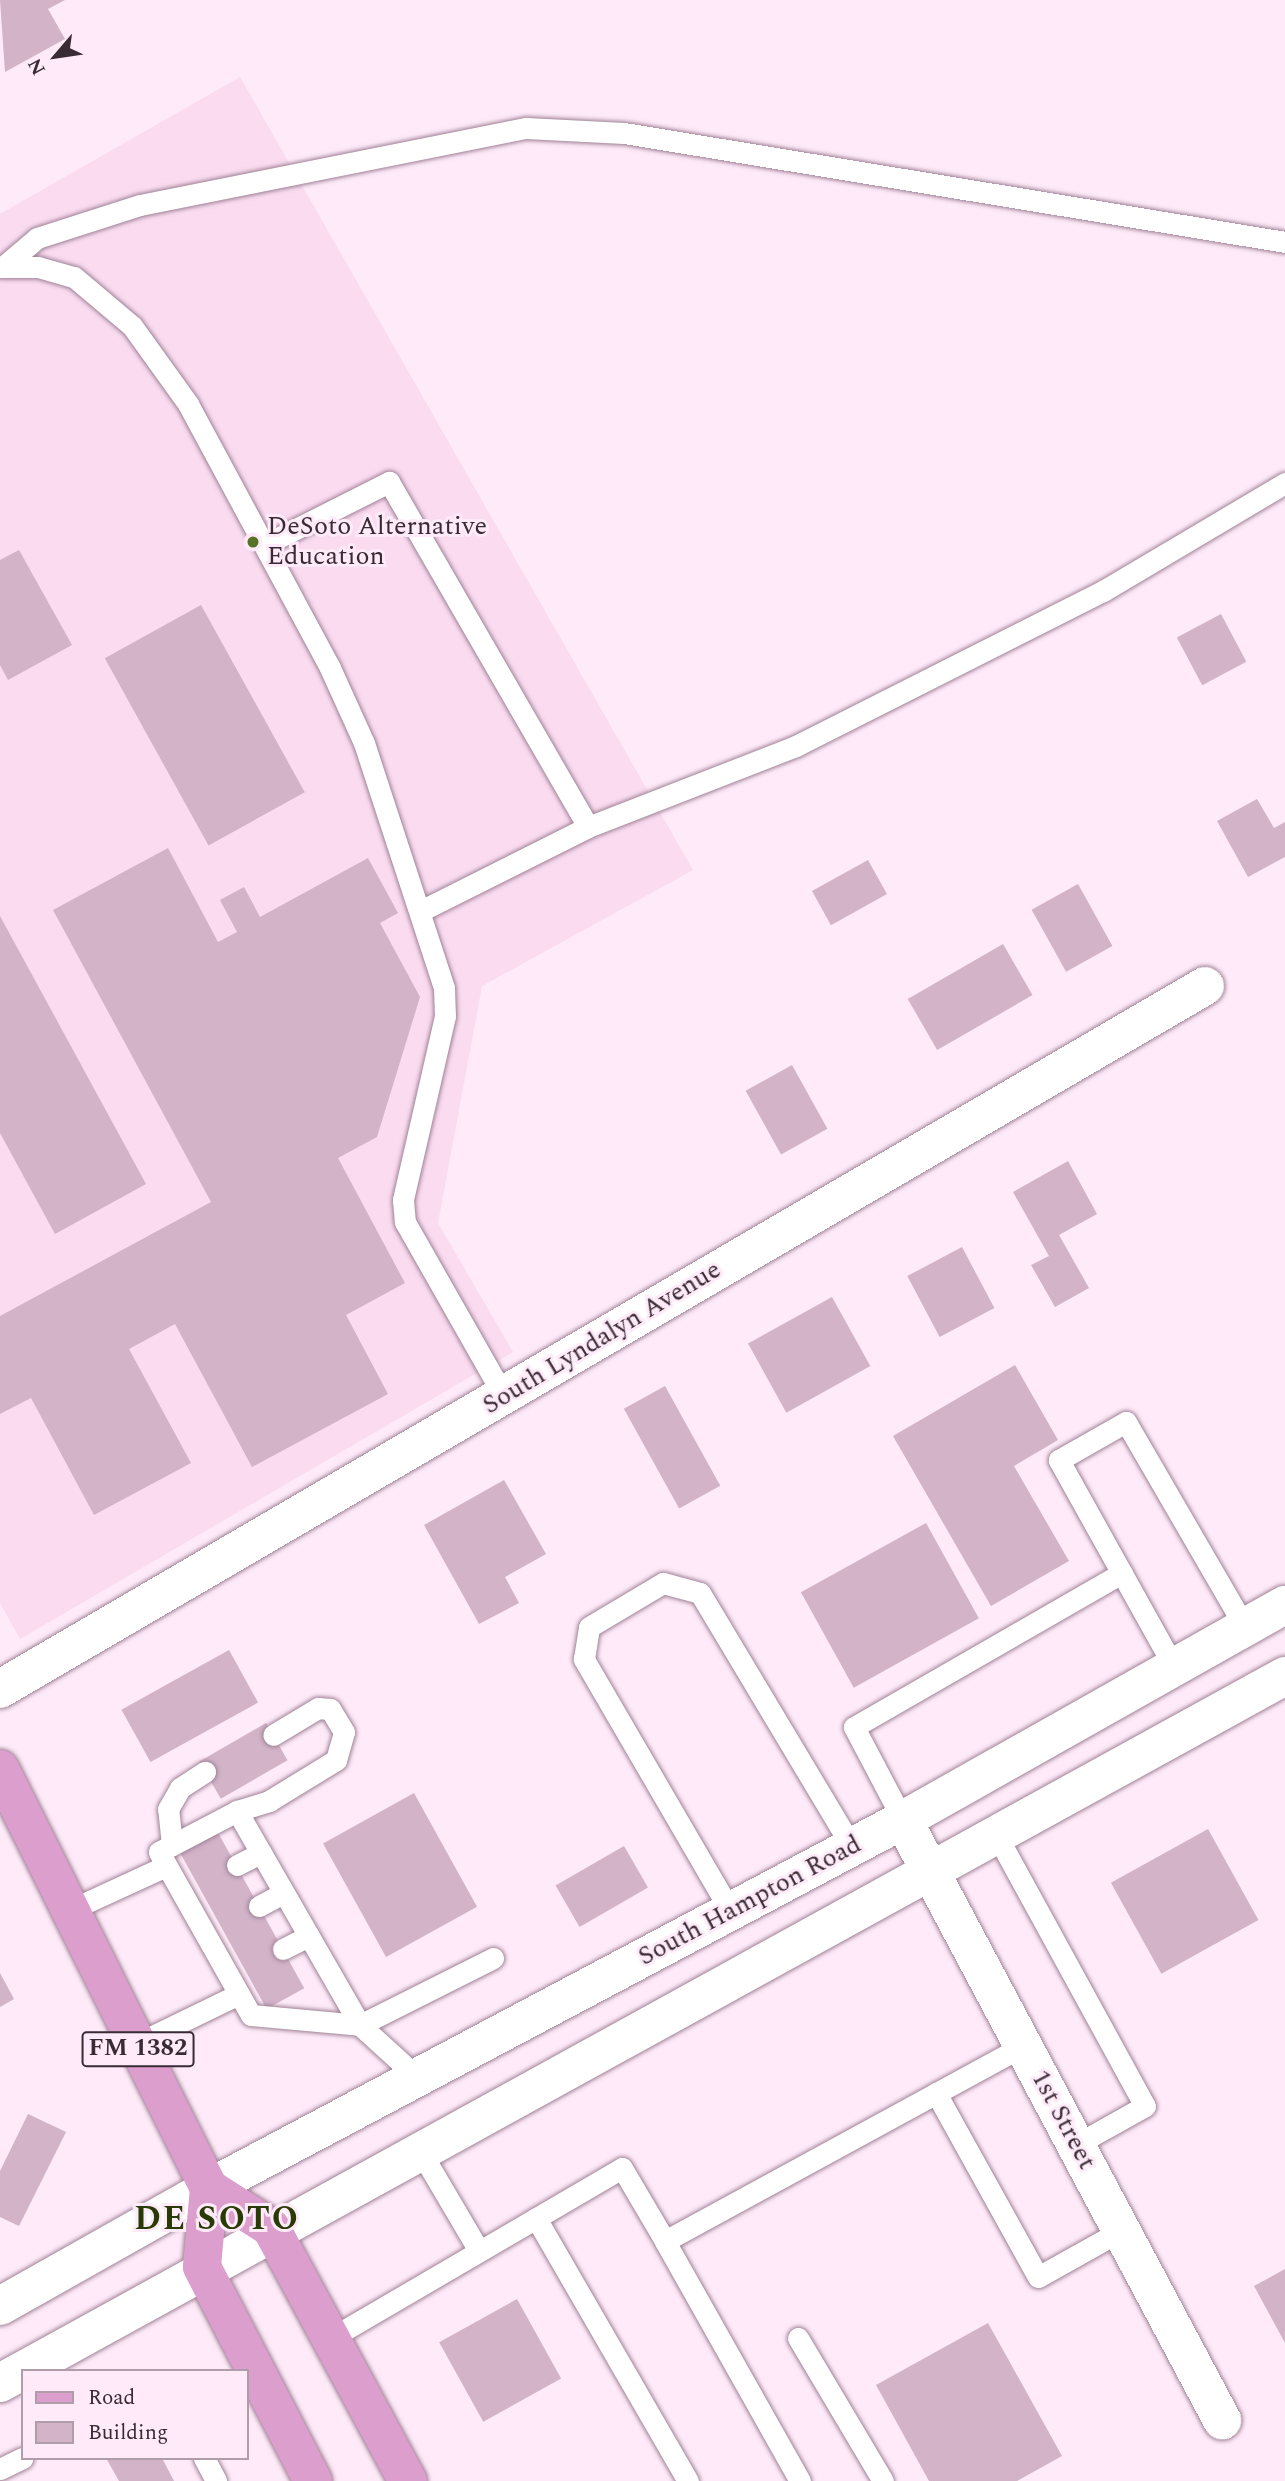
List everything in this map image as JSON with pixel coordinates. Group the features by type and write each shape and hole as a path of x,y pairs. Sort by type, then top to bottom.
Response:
{"main road":[{"name":"South Lyndalyn Avenue","path":"0,1689 1205,986"},
{"name":"South Hampton Road","path":"0,2306 209,2188 903,1820 1285,1605"},
{"path":"33,2369 271,2228 929,1874 1285,1676"},
{"name":"FM 1382","path":"0,1769 68,1911 209,2188"},
{"name":"1st Street","path":"903,1820 929,1874 1077,2144 1222,2420"},
{"path":"246,2369 202,2267 209,2188 271,2228 408,2481"},
{"path":"248,2373 255,2389 313,2481"}],"lane":[{"path":"2,266 37,238 140,205 526,128 624,133 1285,242"},
{"path":"2,266 74,277 132,326 188,404 266,544 364,743 438,956 445,1016 403,1200 405,1222 504,1396"},
{"path":"266,544 389,482 589,827"},
{"path":"422,910 589,827 796,746 1103,591 1285,483"},
{"path":"1174,1667 1059,1460 1126,1422 1245,1628"},
{"path":"903,1820 854,1727 1122,1573"},
{"path":"731,1912 584,1659 589,1627 663,1583 700,1593 852,1847"},
{"path":"273,1735 318,1708 330,1709 344,1732 336,1759 269,1801 237,1811 159,1852 166,1866 190,1890 237,1980 251,2015 360,2025 493,1958"},
{"path":"172,1845 168,1808 180,1788 205,1772"},
{"path":"237,1811 360,2025 418,2078"},
{"path":"998,1836 1145,2106 1077,2144"},
{"path":"237,1865 261,1853"},
{"path":"68,1911 166,1866"},
{"path":"259,1906 283,1893"},
{"path":"283,1949 309,1936"},
{"path":"136,2044 237,1980"},
{"path":"665,2241 1023,2046"},
{"path":"936,2094 1038,2277 1122,2230"},
{"path":"419,2148 480,2251"},
{"path":"331,2338 622,2168 800,2481"},
{"path":"536,2218 688,2481"},
{"path":"798,2338 883,2481"},
{"path":"6,2481 0,2469 21,2459"},
{"path":"205,2460 216,2481"}],"shaded area":[{"name":"DeSoto Alternative Education","path":"240,77 693,870 482,986 438,1223 513,1352 20,1639 0,1603 0,214"}],"building":[{"path":"0,0 65,0 48,9 65,39 5,72"},
{"path":"19,550 72,645 8,680 0,665 0,560"},
{"path":"201,605 305,792 209,845 105,658"},
{"path":"1221,614 1246,662 1202,685 1177,637"},
{"path":"1257,799 1274,828 1285,822 1285,857 1248,877 1217,821"},
{"path":"168,848 218,942 237,932 220,900 244,887 260,917 368,858 398,913 380,923 420,997 377,1137 338,1158 405,1283 346,1315 388,1394 252,1467 175,1324 129,1349 191,1463 94,1515 31,1398 0,1414 0,1316 211,1202 53,910"},
{"path":"868,860 887,894 831,925 812,891"},
{"path":"1078,884 1112,946 1066,972 1032,910"},
{"path":"0,916 146,1184 55,1234 0,1133"},
{"path":"1003,944 1032,995 937,1050 908,999"},
{"path":"792,1065 827,1129 781,1155 746,1091"},
{"path":"1068,1161 1097,1214 1059,1235 1089,1288 1055,1307 1031,1265 1049,1256 1013,1192"},
{"path":"962,1247 994,1308 940,1337 907,1276"},
{"path":"832,1297 870,1366 786,1413 748,1344"},
{"path":"1015,1365 1058,1440 1014,1466 1069,1561 991,1606 893,1436"},
{"path":"665,1386 720,1486 679,1508 624,1409"},
{"path":"504,1480 546,1554 505,1577 519,1603 479,1624 424,1525"},
{"path":"926,1523 979,1618 854,1688 801,1592"},
{"path":"229,1650 258,1702 151,1762 121,1710"},
{"path":"266,1723 288,1760 221,1799 199,1762"},
{"path":"414,1793 477,1907 386,1957 323,1843"},
{"path":"216,1829 304,1988 267,2009 178,1850"},
{"path":"1208,1829 1258,1920 1161,1974 1111,1883"},
{"path":"624,1846 648,1888 580,1927 556,1886"},
{"path":"0,1973 14,1999 0,2007"},
{"path":"28,2114 66,2132 19,2226 0,2217 0,2171"},
{"path":"1285,2269 1285,2343 1254,2286"},
{"path":"517,2299 561,2379 483,2422 439,2342"},
{"path":"988,2323 1062,2456 1017,2481 929,2481 876,2385"},
{"path":"107,2460 163,2460 174,2481 119,2481"}],"place":[{"name":"DeSoto Alternative Education","path":"253,542"}],"district":[{"name":"DE SOTO","path":"217,2220"}]}
